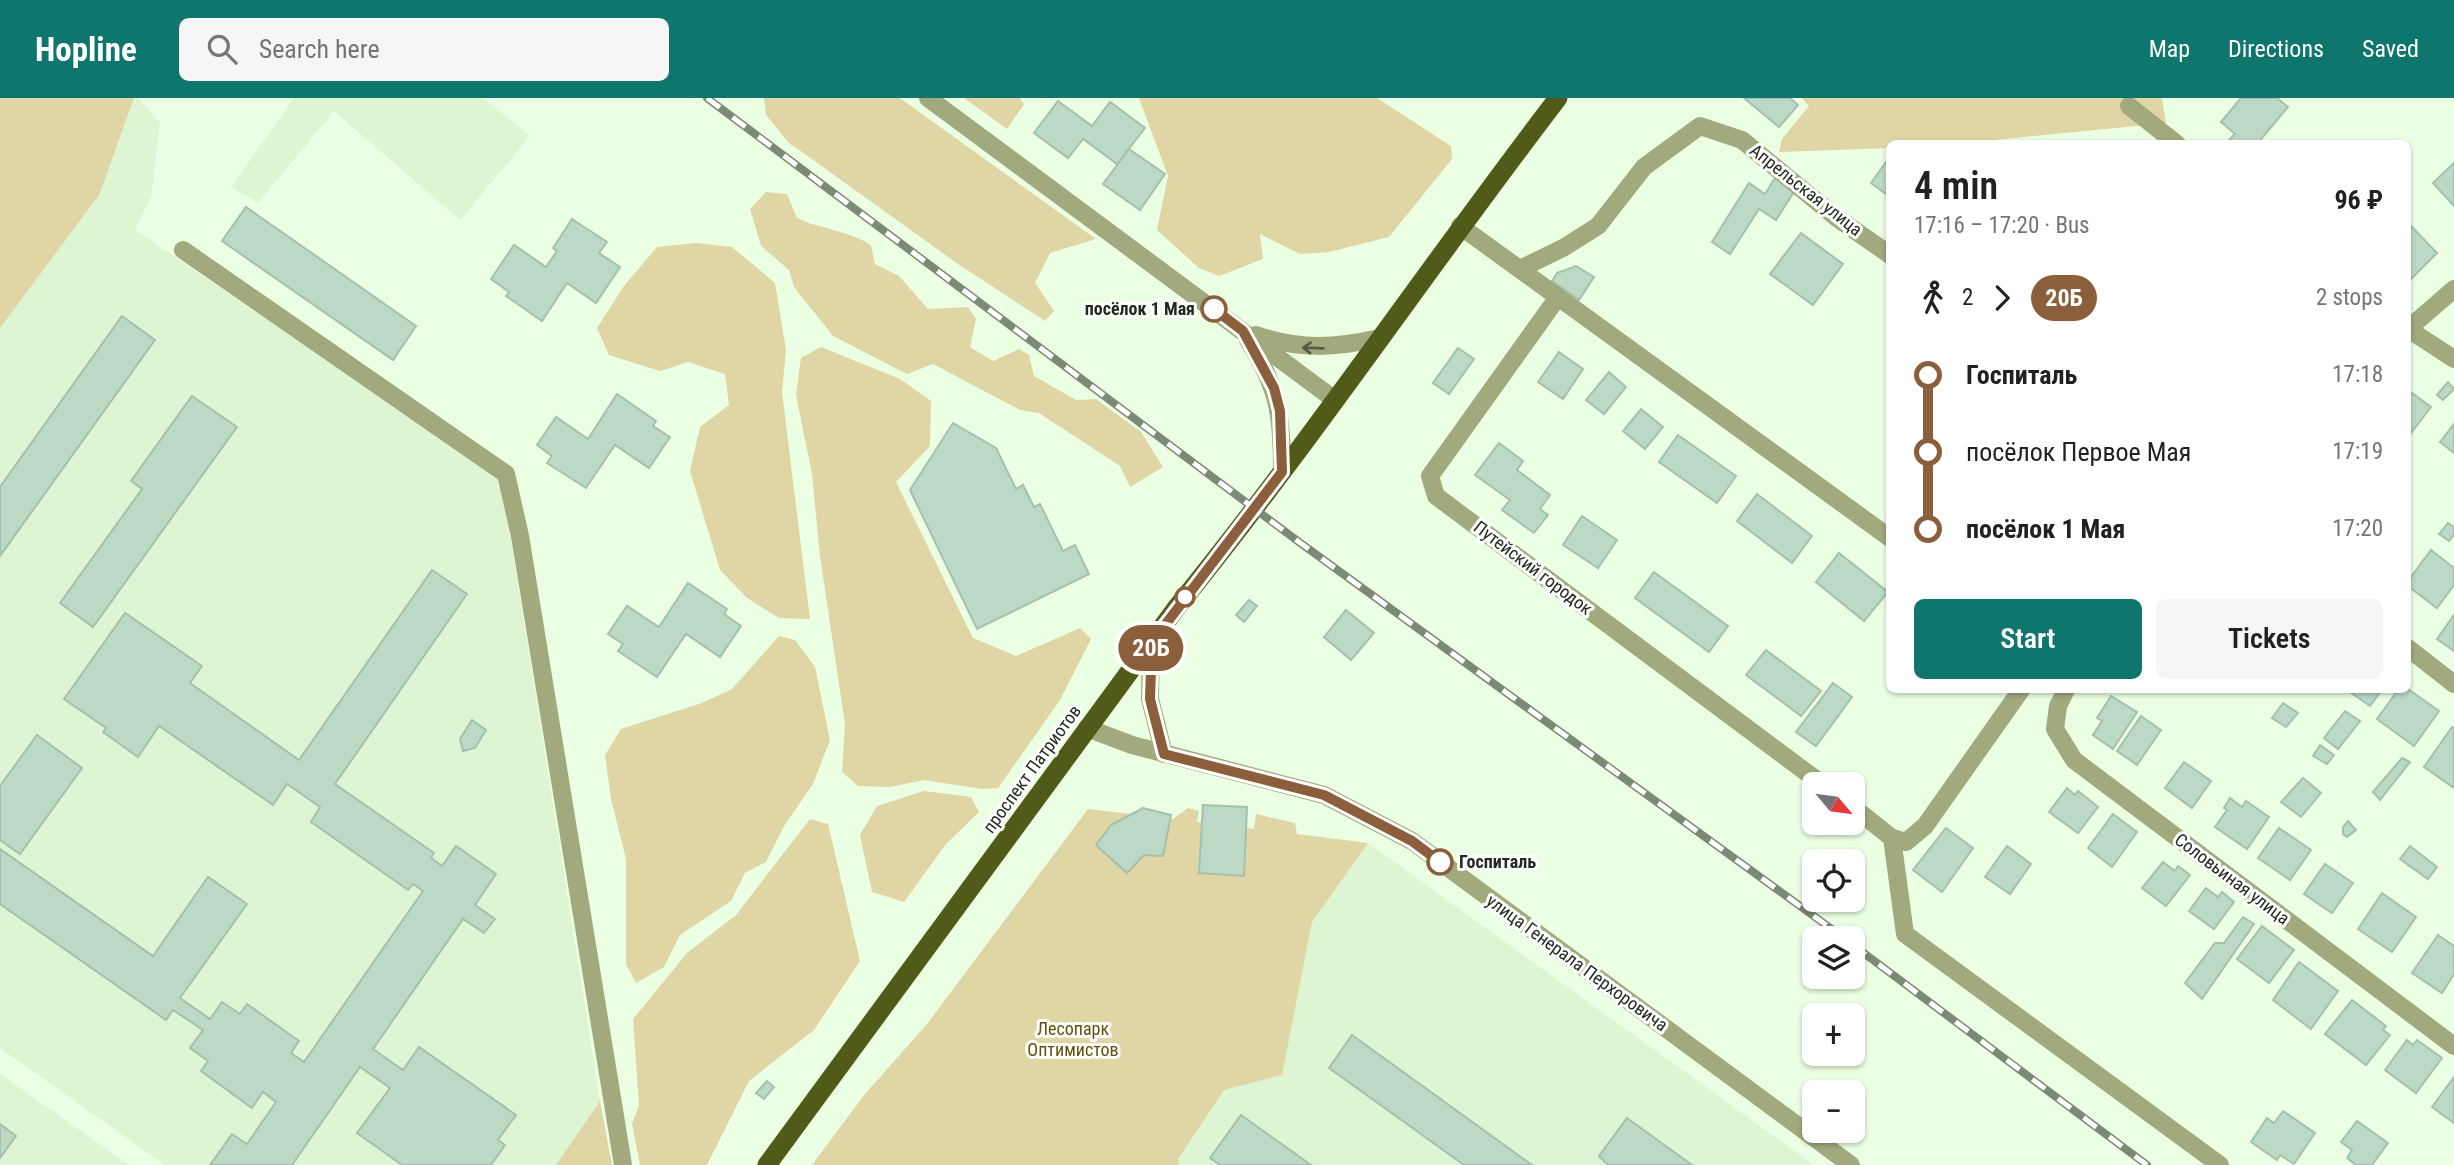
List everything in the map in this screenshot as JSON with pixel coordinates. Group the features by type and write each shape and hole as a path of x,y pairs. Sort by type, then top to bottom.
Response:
{"highway":[{"name":"проспект Патриотов","path":"767,1165 1087,729 1282,472 1460,226 1558,98"}],"street":[{"path":"928,98 1335,400"},
{"path":"2129,106 2172,140"},
{"name":"Апрельская улица","path":"1520,269 1563,248 1598,226 1644,167 1700,127 1742,140 1837,218 1886,252"},
{"path":"1460,226 1886,535"},
{"path":"183,250 506,474 520,536 623,1165"},
{"path":"2411,326 2454,289"},
{"name":"Путейский городок","path":"1558,297 1430,475 1436,496 1806,772"},
{"path":"1243,331 1300,348 1337,348 1380,338"},
{"path":"1243,331 1274,388 1280,411 1282,472"},
{"path":"2411,331 2454,359"},
{"path":"1152,642 1150,699 1164,754"},
{"path":"2411,650 2454,684"},
{"path":"1866,817 1892,838 1906,842 1925,826 2019,693"},
{"name":"Соловьиная улица","path":"2064,693 2058,706 2055,729 2074,760 2454,1046"},
{"name":"улица Генерала Перхоровича","path":"1087,729 1164,754 1324,795 1412,841 1852,1165"},
{"path":"1892,838 1905,934 2220,1165"}],"shaded area":[{"path":"0,98 138,98 160,123 151,197 135,230 501,477 600,1101 556,1165 165,1165 0,1048"},
{"path":"294,98 483,98 530,136 460,220 334,111 258,203 231,187"},
{"path":"1368,843 1814,1165 1137,1165"},
{"path":"0,1074 129,1165 0,1165"}],"green space":[{"path":"0,98 134,98 99,195 0,328"},
{"path":"764,98 900,98 1096,239 1050,253 1035,283 1054,311 1045,321 958,264 788,142 766,115"},
{"path":"964,98 1020,98 1024,104 1007,129"},
{"path":"1139,98 1377,98 1451,146 1452,159 1389,237 1329,252 1300,254 1260,234 1263,259 1219,276 1199,268 1157,230 1168,176"},
{"path":"1802,98 2162,98 2166,123 1994,140 1886,140 1886,148 1779,152 1782,139 1809,106"},
{"path":"766,192 787,194 797,218 853,236 871,245 875,264 899,276 928,309 968,307 976,319 970,347 993,361 1019,349 1029,355 1034,376 1076,400 1096,399 1141,432 1163,467 1130,487 1120,466 1039,413 1020,410 933,364 907,374 833,336 794,287 789,270 761,246 750,209"},
{"path":"696,243 732,247 775,283 786,350 782,392 810,619 779,618 747,598 720,570 690,471 700,427 729,405 725,374 688,362 660,371 609,355 597,328 624,286 657,247"},
{"path":"821,347 900,379 931,401 930,446 896,482 973,638 1016,656 1080,628 1091,639 1060,700 998,788 982,789 924,780 890,787 858,786 842,772 845,724 820,556 812,474 796,395 801,358"},
{"path":"779,636 795,640 815,667 830,740 813,784 784,826 766,862 745,873 731,901 680,935 664,967 636,983 626,964 626,859 611,799 605,755 621,729 702,703 732,689"},
{"path":"924,791 971,797 979,812 946,844 904,902 872,892 860,835 877,806"},
{"name":"Лесопарк Оптимистов","path":"1188,808 1199,811 1197,822 1254,829 1256,814 1295,823 1297,834 1368,843 1312,922 1282,1075 1224,1090 1178,1159 1179,1165 812,1165 865,1094 927,1024 1088,809 1173,819"},
{"path":"810,819 828,824 860,961 814,1030 749,1081 707,1165 640,1165 632,1124 639,1105 633,1019 687,953 736,915"},
{"path":"600,1101 612,1165 556,1165"}],"building":[{"path":"1744,98 1790,98 1798,105 1779,127"},
{"path":"2241,98 2277,98 2288,107 2260,140 2229,140 2235,134 2221,122"},
{"path":"1058,101 1092,126 1110,102 1145,128 1117,164 1083,139 1068,158 1034,133"},
{"path":"1129,149 1165,174 1140,210 1103,184"},
{"path":"1886,162 1886,194 1871,183"},
{"path":"2454,163 2454,206 2433,183"},
{"path":"1775,178 1795,190 1776,220 1759,209 1730,254 1712,242 1749,183 1765,194"},
{"path":"246,207 416,326 393,360 222,241"},
{"path":"572,219 607,242 599,253 620,267 596,303 567,283 542,321 506,296 509,292 491,279 514,245 546,267 557,251 553,248"},
{"path":"2411,226 2437,253 2411,279"},
{"path":"1801,233 1843,264 1813,305 1770,274"},
{"path":"1576,266 1594,277 1579,300 1552,281 1557,273"},
{"path":"122,316 155,340 0,556 0,487"},
{"path":"1458,348 1474,359 1449,394 1433,383"},
{"path":"1559,352 1583,369 1563,399 1538,382"},
{"path":"1609,372 1626,387 1604,414 1586,400"},
{"path":"2448,382 2454,389 2443,400 2437,395"},
{"path":"2411,392 2431,407 2411,433"},
{"path":"617,394 656,421 653,426 670,437 649,468 615,445 586,488 547,463 552,456 537,445 556,417 588,439"},
{"path":"192,396 237,427 93,627 60,603 142,489 131,481"},
{"path":"1641,409 1663,427 1645,449 1623,431"},
{"path":"953,423 996,448 1016,489 1023,485 1034,507 1040,504 1063,551 1075,545 1089,574 977,629 910,490"},
{"path":"2454,424 2454,453 2440,442"},
{"path":"1678,435 1736,476 1717,503 1659,462"},
{"path":"1499,443 1523,461 1517,470 1550,495 1540,509 1548,515 1534,533 1502,510 1510,500 1475,475"},
{"path":"1757,494 1812,536 1792,563 1737,521"},
{"path":"1582,516 1617,540 1598,568 1563,545"},
{"path":"2448,523 2454,527 2454,535 2449,541 2439,534"},
{"path":"2431,550 2454,568 2454,585 2437,608 2411,588 2411,577"},
{"path":"1839,553 1886,590 1886,594 1864,621 1816,582"},
{"path":"432,570 467,594 335,784 434,853 431,858 442,866 456,846 496,874 475,905 495,919 484,933 463,919 373,1049 403,1070 419,1047 516,1115 498,1140 505,1145 491,1165 402,1165 357,1133 390,1088 360,1067 292,1165 210,1165 232,1134 247,1144 276,1102 263,1092 252,1108 201,1071 208,1061 190,1048 203,1030 173,1010 166,1020 0,904 0,849 153,956 208,877 247,904 180,998 210,1019 222,1002 240,1014 247,1004 299,1041 291,1053 304,1062 423,891 413,884 408,890 311,822 320,807 287,784 273,805 159,726 138,757 103,732 106,728 64,699 125,613 202,666 190,683 299,760"},
{"path":"1654,572 1728,626 1709,652 1635,598"},
{"path":"688,583 727,609 724,614 741,626 720,657 686,634 657,677 618,651 623,644 608,634 627,606 659,627"},
{"path":"1249,600 1257,606 1244,622 1236,615"},
{"path":"1346,610 1374,633 1351,660 1324,637"},
{"path":"2454,615 2454,651 2437,639"},
{"path":"1766,650 1821,691 1801,716 1746,675"},
{"path":"1833,683 1852,697 1816,746 1796,732"},
{"path":"2411,691 2439,711 2414,746 2377,719 2396,693"},
{"path":"2351,693 2380,693 2370,706"},
{"path":"2111,696 2137,712 2113,749 2093,735 2102,721 2097,718"},
{"path":"2283,703 2298,713 2286,727 2272,718"},
{"path":"2345,711 2360,721 2338,749 2324,738"},
{"path":"2141,716 2161,730 2137,765 2117,751"},
{"path":"472,720 486,730 475,748 463,751 460,739"},
{"path":"2452,727 2454,728 2454,788 2424,767"},
{"path":"37,735 82,768 20,854 0,840 0,786"},
{"path":"2320,745 2334,755 2327,764 2313,756"},
{"path":"2402,758 2410,762 2380,800 2373,792"},
{"path":"2184,762 2211,781 2192,808 2165,788"},
{"path":"2303,778 2321,793 2301,817 2281,802"},
{"path":"2067,788 2075,795 2078,791 2098,807 2078,833 2049,812"},
{"path":"2230,798 2242,807 2246,801 2269,817 2247,849 2215,827 2227,810 2224,808"},
{"path":"1203,805 1247,807 1244,876 1199,873"},
{"path":"1143,808 1171,815 1163,856 1144,855 1127,873 1096,845 1111,825"},
{"path":"2113,814 2137,832 2112,867 2088,848"},
{"path":"2348,821 2356,830 2347,837 2343,834 2343,827"},
{"path":"1946,828 1973,848 1942,892 1913,870"},
{"path":"2279,828 2311,850 2290,880 2258,858"},
{"path":"2007,846 2031,864 2010,894 1985,877"},
{"path":"2410,846 2437,867 2428,879 2400,859"},
{"path":"2163,862 2175,871 2178,866 2190,875 2166,906 2142,888"},
{"path":"2325,864 2353,883 2332,913 2304,894"},
{"path":"2206,888 2218,897 2222,892 2234,902 2214,929 2189,911"},
{"path":"2382,893 2416,917 2392,952 2358,929"},
{"path":"2243,917 2254,924 2202,999 2185,983 2215,943 2224,943"},
{"path":"2262,926 2294,950 2269,983 2237,959"},
{"path":"2438,935 2454,946 2454,974 2442,993 2412,973"},
{"path":"2299,962 2338,991 2311,1029 2273,1000"},
{"path":"2352,1000 2386,1026 2383,1030 2390,1035 2366,1065 2325,1034"},
{"path":"1352,1035 1532,1165 1464,1165 1329,1068"},
{"path":"2407,1040 2413,1045 2417,1040 2442,1058 2416,1093 2385,1070"},
{"path":"2454,1077 2454,1123 2432,1107"},
{"path":"767,1081 774,1087 764,1099 756,1093"},
{"path":"2283,1111 2315,1133 2294,1164 2280,1155 2277,1160 2251,1142 2267,1118 2274,1123"},
{"path":"1241,1115 1311,1165 1220,1165 1210,1158"},
{"path":"1627,1118 1692,1165 1608,1165 1599,1156"},
{"path":"2357,1121 2388,1143 2372,1165 2356,1165 2347,1158 2352,1150 2341,1142"},
{"path":"0,1124 16,1136 0,1158"}],"railway":[{"path":"707,98 1299,542 1827,926"},
{"path":"1865,954 2147,1165"}],"bus line":[{"name":"20Б","path":"1214,309 1243,331 1274,388 1280,411 1282,472 1152,642 1150,699 1164,754 1324,795 1412,841 1440,862"}],"place":[{"name":"посёлок 1 Мая","path":"1214,309"},
{"name":"Госпиталь","path":"1440,862"}]}
